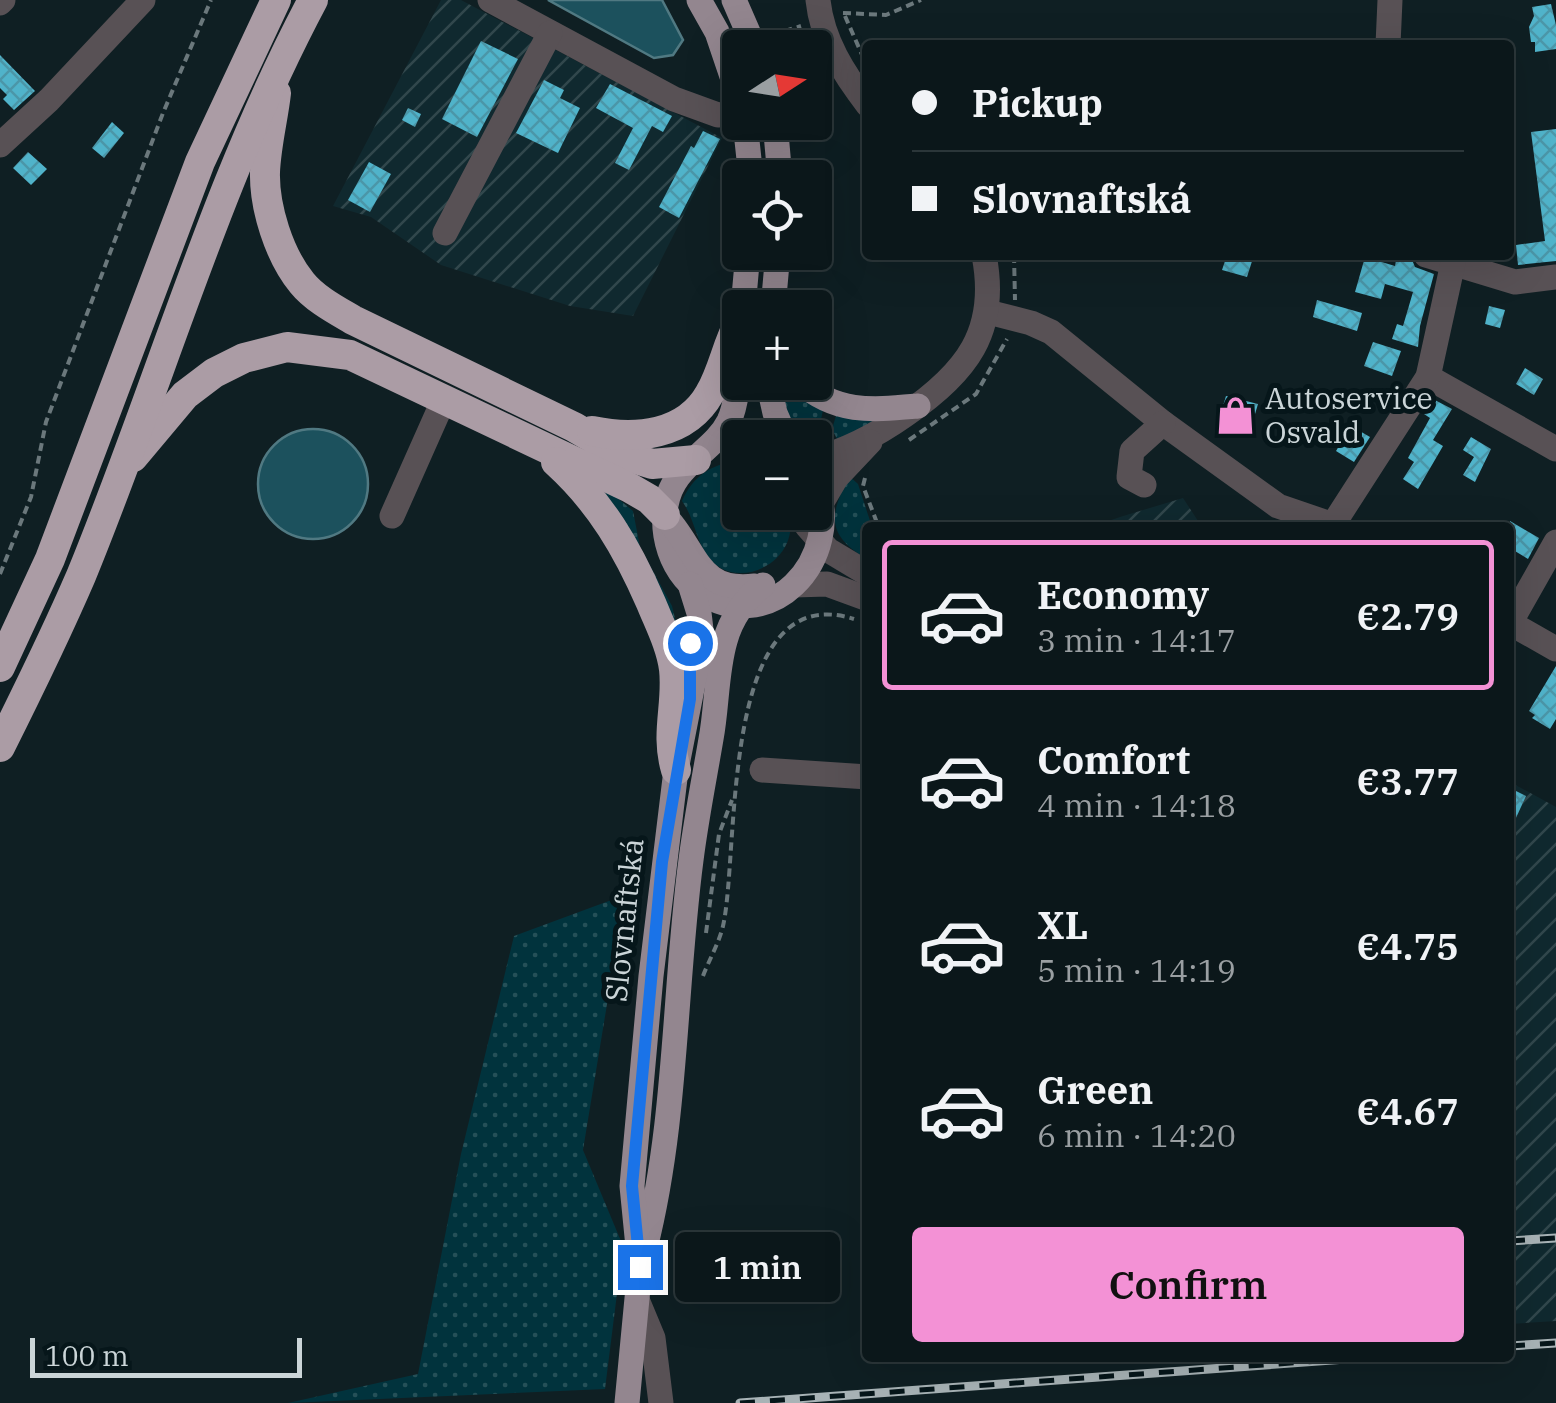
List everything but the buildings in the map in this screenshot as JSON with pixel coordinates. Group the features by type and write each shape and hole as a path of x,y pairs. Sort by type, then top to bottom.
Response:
{"highway":[{"path":"255,42 256,0"},
{"path":"0,667 50,559 200,162 276,0"},
{"path":"0,747 81,575 231,171 280,60 313,0"},
{"path":"280,60 265,173 270,214 301,283 353,320 574,427 620,454 652,464 681,462"},
{"path":"121,470 186,396 214,374 244,358 287,347 350,355 532,440 657,507"},
{"path":"574,427 632,436 654,434 685,420 709,396 722,365"},
{"path":"532,440 582,485 600,507 638,575 672,659 670,739 676,770"}],"main road":[{"path":"699,0 722,47"},
{"path":"734,0 747,30"},
{"path":"690,699 688,629 680,600 652,548 648,532 681,462 721,434 730,419 733,400"},
{"path":"827,400 844,408 918,406"},
{"path":"681,462 722,451"},
{"path":"657,507 706,574 759,596"},
{"name":"Slovnaftská","path":"628,1403 640,1267 632,1186 660,881 676,770 702,638 690,584 673,559 657,507"},
{"path":"759,596 794,561 807,530"},
{"path":"690,584 712,598 759,596 794,585 810,568 813,530"},
{"name":"Slovnaftská","path":"640,1267 661,1187 691,860 719,692 759,596"}],"street":[{"path":"0,145 49,100 143,0"},
{"path":"490,0 674,99 722,115"},
{"path":"818,0 820,20 832,50 862,96"},
{"path":"1388,40 1390,0"},
{"path":"445,233 550,32"},
{"path":"832,451 876,434 956,376 974,348 988,312 985,260"},
{"path":"1445,260 1515,282 1556,277"},
{"path":"1340,522 1428,376 1453,262"},
{"path":"988,312 1051,332 1164,423 1278,506 1329,522"},
{"path":"1428,376 1556,448"},
{"path":"392,516 444,399"},
{"path":"1144,485 1129,477 1132,451 1164,423"},
{"path":"832,484 876,434"},
{"path":"829,530 862,567"},
{"path":"1514,616 1556,542"},
{"path":"794,585 826,584 862,605"},
{"path":"1514,625 1556,649"},
{"path":"762,770 862,777"},
{"path":"638,1302 653,1338 661,1403"}],"path":[{"path":"0,574 31,498 46,422 163,112 212,0"},
{"path":"862,53 843,13 886,15 920,0"},
{"path":"698,988 723,926 735,791 762,664 775,639 801,617 832,614 860,619 862,615"}],"shaded area":[{"path":"441,0 461,0 722,138 633,316 570,306 441,265 371,217 333,206"},
{"path":"548,0 662,0 683,40 673,55 654,58"},
{"path":"784,400 809,400 823,410 821,420 790,420"},
{"path":"836,416 877,420 838,441 832,429"},
{"path":"313,429 334,433 352,445 364,463 368,484 364,505 352,523 334,535 313,539 292,535 274,523 262,505 258,484 262,463 274,445 292,433"},
{"path":"721,465 722,530 790,530 781,553 751,572 728,571 709,558 682,501 705,472"},
{"path":"849,476 858,484 870,522 862,522 862,556 838,532 838,502"},
{"path":"592,484 633,511 640,547 672,606 681,643"},
{"path":"1183,498 1199,522 1106,522"},
{"path":"1514,784 1556,807 1556,1321 1514,1324"},
{"path":"625,895 583,1150 623,1246 605,1389 288,1403 418,1374 461,1154 514,936"}],"railway":[{"path":"1514,1241 1556,1238"},
{"path":"1514,1346 1556,1343"},
{"path":"740,1403 1305,1362"}],"place":[{"name":"Autoservice Osvald","path":"1235,416"}],"route":[{"path":"640,1267 632,1186 662,862 690,699 690,643"}]}
